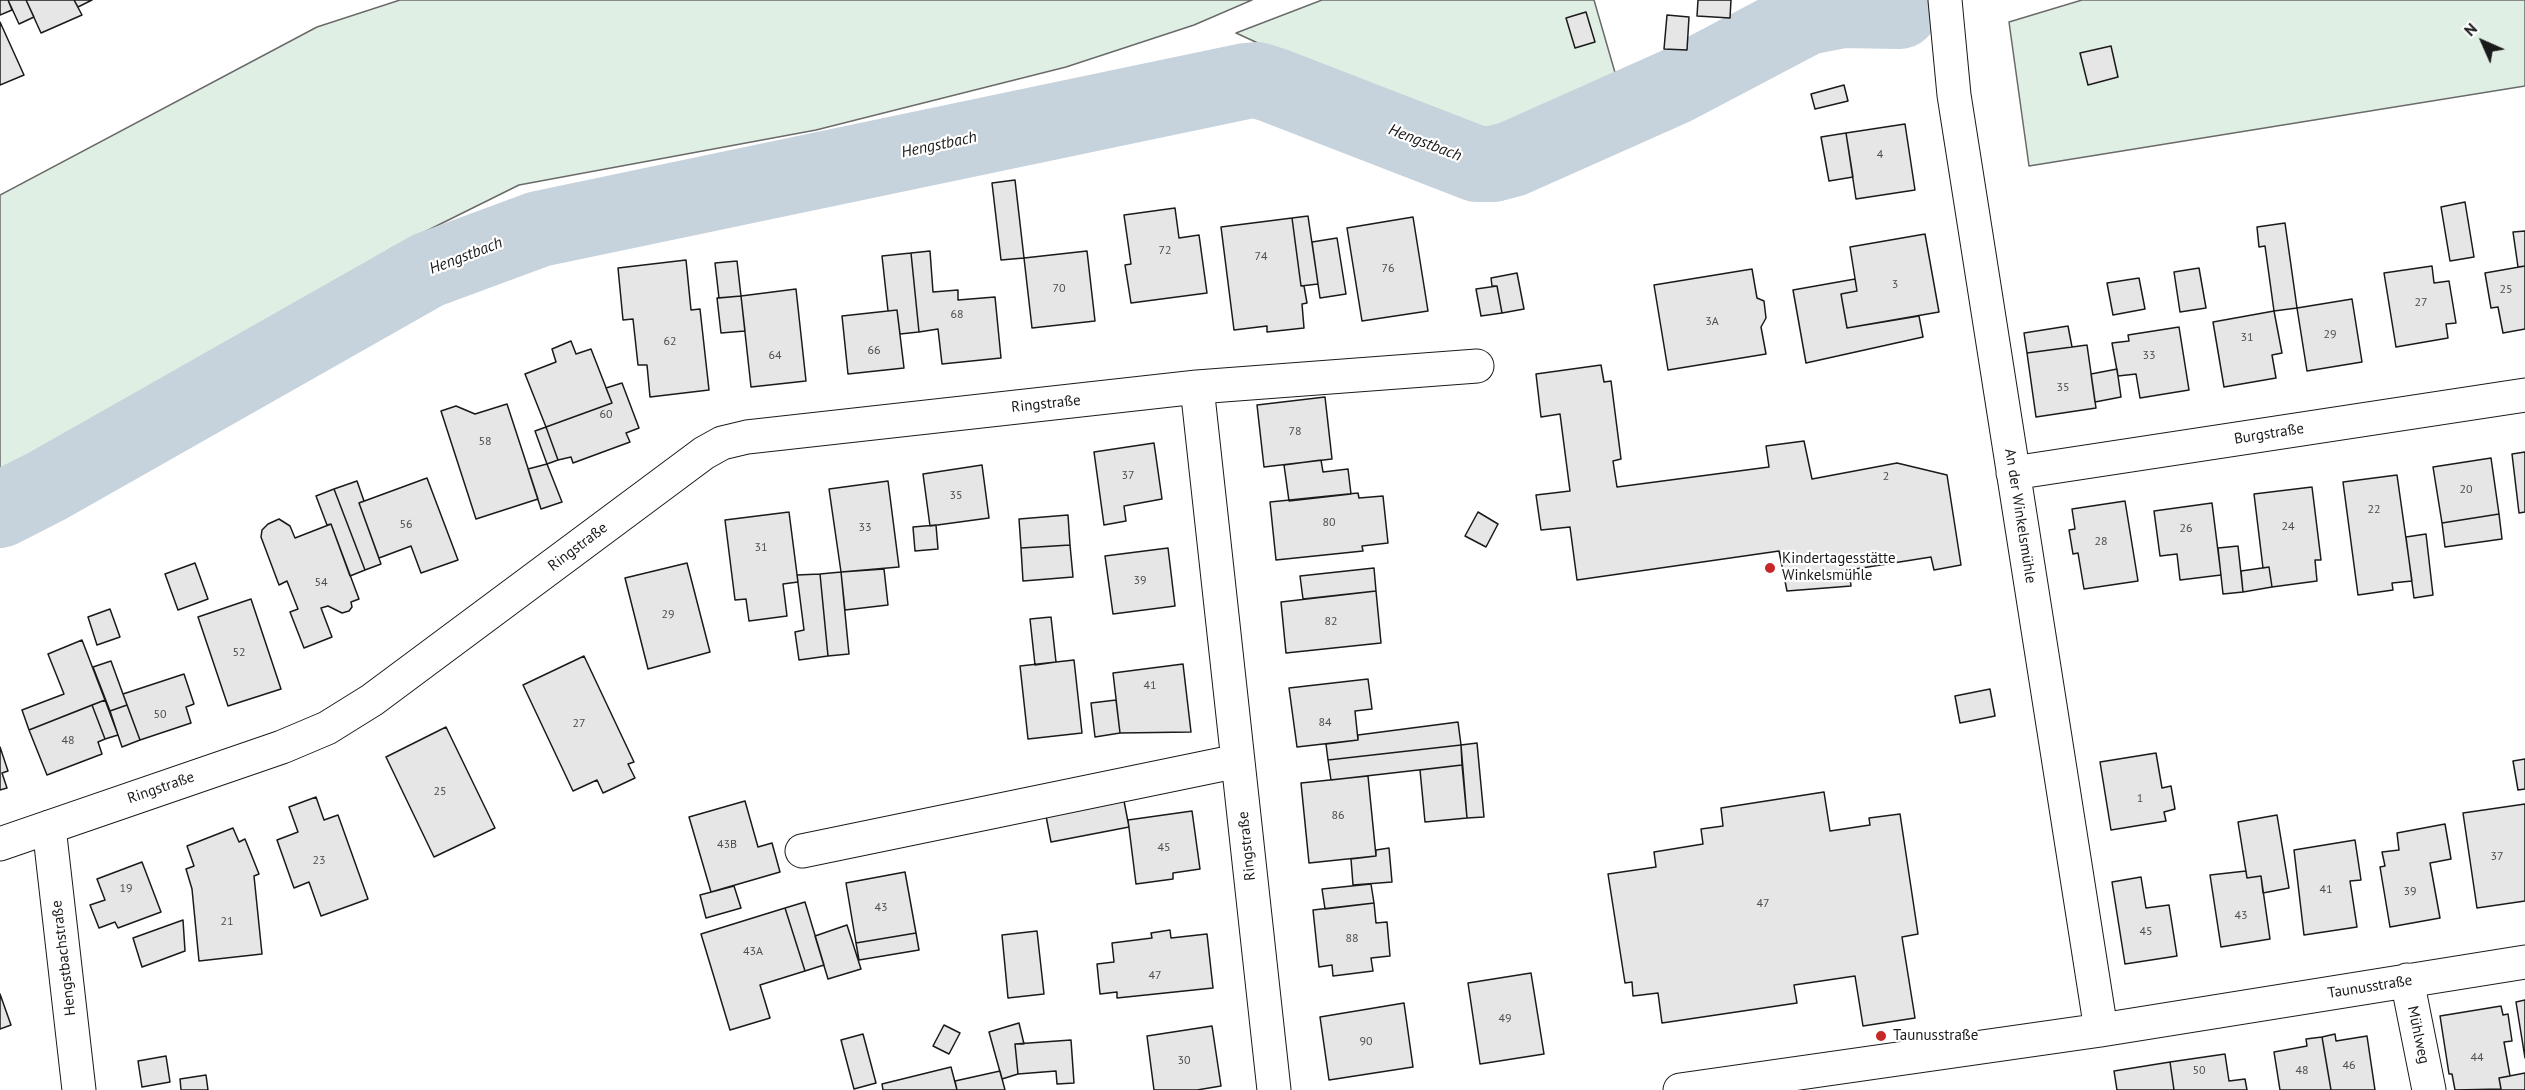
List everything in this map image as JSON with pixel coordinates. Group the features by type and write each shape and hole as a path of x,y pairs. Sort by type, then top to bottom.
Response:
{"street":[{"name":"An der Winkelsmühle","path":"1945,0 1954,95 2101,1030"},
{"name":"Ringstraße","path":"0,844 282,747 341,720 372,700 704,453 722,443 747,437 1197,387 1477,366"},
{"name":"Ringstraße","path":"1197,387 1274,1090"},
{"name":"Burgstraße","path":"2013,473 2525,395"},
{"path":"802,851 1238,761"},
{"name":"Hengstbachstraße","path":"49,826 79,1090"},
{"name":"Taunusstraße","path":"1680,1090 2101,1030 2525,962"},
{"name":"Mühlweg","path":"2407,980 2429,1090"}],"green space":[{"path":"400,0 1252,0 1194,25 1066,67 816,130 519,185 392,248 193,377 0,478 0,195 317,27"},
{"path":"1322,0 1594,0 1616,76 1482,136 1332,77 1236,33"},
{"path":"2082,0 2525,0 2525,86 2029,166 2009,22"}],"building":[{"path":"0,0 8,0 12,10 0,15"},
{"path":"8,0 26,0 34,17 19,24"},
{"path":"26,0 74,0 82,15 41,33"},
{"path":"74,0 92,0 78,7"},
{"path":"1698,0 1731,0 1730,18 1697,16"},
{"path":"1586,12 1595,42 1575,48 1566,18"},
{"path":"1667,15 1689,17 1687,50 1664,49"},
{"path":"0,22 24,75 0,85"},
{"path":"2111,46 2118,77 2088,85 2080,53"},
{"path":"1844,85 1848,101 1815,109 1811,94"},
{"path":"1905,124 1915,190 1856,199 1846,133"},
{"path":"1846,133 1853,177 1829,181 1821,137"},
{"path":"1015,180 1024,258 1001,260 992,183"},
{"path":"2465,202 2474,257 2450,261 2441,207"},
{"path":"1175,208 1179,238 1199,235 1207,293 1131,303 1125,265 1131,264 1124,215"},
{"path":"1308,216 1318,284 1301,286 1292,218"},
{"path":"1413,217 1428,311 1362,321 1347,228"},
{"path":"1292,218 1301,286 1304,286 1307,303 1302,304 1304,328 1267,332 1267,326 1234,330 1221,227"},
{"path":"2285,223 2297,308 2274,311 2265,246 2259,247 2257,227"},
{"path":"2525,231 2525,266 2518,267 2513,232"},
{"path":"1925,234 1939,312 1847,328 1841,294 1857,291 1850,247"},
{"path":"1337,238 1346,294 1320,298 1312,242"},
{"path":"930,251 933,292 958,290 958,300 995,297 1001,358 942,364 938,329 919,332 911,253"},
{"path":"1087,251 1095,321 1032,328 1024,258"},
{"path":"911,253 919,332 900,334 897,310 888,311 882,256"},
{"path":"686,260 691,310 700,309 709,390 650,397 647,365 638,365 633,319 623,320 618,268"},
{"path":"737,261 741,296 719,298 715,263"},
{"path":"2432,266 2434,283 2449,281 2456,323 2446,324 2448,338 2396,347 2384,273"},
{"path":"2525,266 2525,329 2503,333 2498,307 2491,308 2485,273"},
{"path":"2199,268 2206,308 2180,312 2174,272"},
{"path":"1752,269 1757,298 1764,301 1766,318 1761,327 1766,354 1668,370 1654,285"},
{"path":"1517,273 1524,309 1502,313 1497,286 1492,286 1491,278"},
{"path":"2139,278 2145,309 2113,315 2107,283"},
{"path":"1855,279 1857,291 1841,294 1847,328 1919,316 1923,337 1806,363 1793,290"},
{"path":"1497,286 1502,313 1481,316 1476,289"},
{"path":"796,289 806,381 751,387 741,296"},
{"path":"741,296 745,331 721,333 717,298"},
{"path":"2352,299 2362,362 2307,371 2297,308"},
{"path":"897,310 904,368 848,374 842,316"},
{"path":"2274,311 2282,353 2272,355 2276,378 2224,387 2213,322"},
{"path":"2068,326 2072,347 2027,353 2024,333"},
{"path":"2179,327 2189,390 2140,398 2136,374 2118,376 2112,343 2129,341 2128,335"},
{"path":"571,341 576,354 591,349 612,403 546,427 525,374 556,362 552,349"},
{"path":"2087,345 2096,408 2036,417 2027,353"},
{"path":"1601,365 1604,382 1611,381 1621,459 1613,461 1617,487 1769,467 1766,446 1804,441 1812,479 1897,463 1947,475 1961,565 1934,570 1931,557 1849,570 1851,586 1787,591 1779,551 1577,580 1570,527 1541,530 1536,495 1570,491 1560,414 1541,417 1536,374"},
{"path":"2117,369 2121,397 2095,402 2091,374"},
{"path":"622,383 639,428 626,433 630,442 573,463 571,457 558,460 546,427 612,403 606,388"},
{"path":"1325,397 1332,459 1264,467 1257,405"},
{"path":"507,404 538,499 476,519 441,411 456,406 475,414"},
{"path":"546,427 558,460 547,464 535,431"},
{"path":"1154,443 1162,499 1124,506 1126,521 1104,525 1094,452"},
{"path":"2525,452 2525,512 2519,513 2512,454"},
{"path":"2491,458 2499,514 2442,523 2433,467"},
{"path":"1321,460 1323,472 1348,469 1351,494 1289,501 1284,465"},
{"path":"547,464 562,502 541,509 528,469"},
{"path":"982,465 989,518 930,526 923,474"},
{"path":"2397,475 2412,581 2392,583 2393,590 2358,595 2343,482"},
{"path":"427,478 458,560 421,573 411,546 379,558 359,503"},
{"path":"357,481 364,501 359,503 381,564 365,570 334,489"},
{"path":"888,481 899,567 841,572 829,489"},
{"path":"2312,487 2321,560 2315,560 2317,581 2272,587 2269,567 2263,568 2254,494"},
{"path":"334,489 365,570 350,576 331,524 327,525 316,496"},
{"path":"1358,493 1359,498 1383,496 1388,543 1362,546 1363,551 1276,560 1270,502"},
{"path":"2125,501 2138,581 2084,589 2078,553 2073,554 2069,530 2075,529 2072,509"},
{"path":"2212,503 2221,575 2180,580 2177,554 2160,556 2154,511"},
{"path":"789,512 798,582 783,584 787,616 749,621 746,599 735,600 725,520"},
{"path":"1478,512 1498,524 1486,547 1465,536"},
{"path":"2499,514 2502,539 2445,547 2442,523"},
{"path":"1068,515 1070,545 1021,548 1019,519"},
{"path":"279,519 290,526 295,538 331,524 359,599 351,602 352,607 349,611 342,613 328,606 321,608 332,637 304,648 290,612 298,609 287,581 279,585 261,537 262,530 268,524"},
{"path":"936,525 938,549 915,551 913,527"},
{"path":"2426,534 2433,595 2414,598 2406,537"},
{"path":"1070,545 1073,577 1023,581 1021,548"},
{"path":"2238,546 2243,592 2223,594 2218,548"},
{"path":"1168,548 1175,606 1113,614 1105,556"},
{"path":"195,563 208,599 178,610 165,574"},
{"path":"687,563 710,652 648,669 625,578"},
{"path":"2269,567 2272,587 2243,592 2241,571"},
{"path":"1374,568 1376,591 1303,599 1300,576"},
{"path":"884,569 888,605 845,610 841,572"},
{"path":"841,572 849,654 828,656 820,574"},
{"path":"820,574 828,656 799,660 795,632 804,630 797,575"},
{"path":"1376,591 1381,643 1286,653 1281,602"},
{"path":"251,599 281,689 228,706 198,617"},
{"path":"110,609 120,637 97,645 88,617"},
{"path":"1051,617 1056,662 1035,665 1030,619"},
{"path":"82,640 105,700 29,730 22,710 64,694 48,654"},
{"path":"584,656 634,762 628,764 635,778 603,793 597,780 573,791 523,685"},
{"path":"1074,660 1082,733 1028,739 1020,666"},
{"path":"111,661 127,705 110,711 93,667"},
{"path":"1183,664 1191,732 1120,733 1113,673"},
{"path":"184,674 194,704 186,707 191,723 140,740 123,694"},
{"path":"1368,679 1372,709 1355,711 1358,740 1297,747 1289,688"},
{"path":"1990,689 1995,716 1960,723 1955,696"},
{"path":"105,700 118,735 105,739 92,705"},
{"path":"1116,700 1120,733 1095,737 1091,703"},
{"path":"92,705 105,739 98,742 102,754 47,775 29,730"},
{"path":"127,705 140,740 122,747 110,711"},
{"path":"1458,722 1461,745 1328,760 1326,744 1358,740 1358,735"},
{"path":"446,727 495,828 434,857 386,757"},
{"path":"1477,743 1484,817 1467,818 1461,745"},
{"path":"1461,745 1462,765 1331,780 1328,760"},
{"path":"0,747 8,771 2,773 7,788 0,790"},
{"path":"2156,753 2162,788 2171,786 2175,809 2164,812 2166,821 2111,830 2100,762"},
{"path":"2525,759 2525,789 2518,790 2513,761"},
{"path":"1462,765 1467,818 1425,822 1420,770"},
{"path":"1368,776 1376,856 1309,863 1301,783"},
{"path":"1824,792 1830,831 1870,825 1869,818 1900,814 1918,934 1902,937 1915,1018 1863,1026 1855,976 1794,985 1797,1003 1662,1023 1658,993 1633,996 1632,982 1625,983 1608,874 1656,867 1654,852 1703,844 1701,829 1723,826 1721,808"},
{"path":"316,797 324,820 338,815 368,899 321,916 309,882 294,888 277,840 298,832 289,807"},
{"path":"745,801 758,847 772,843 780,872 711,892 689,817"},
{"path":"1124,801 1129,827 1051,842 1046,816"},
{"path":"2525,804 2525,901 2477,908 2463,813"},
{"path":"1192,811 1200,869 1173,873 1173,879 1136,884 1128,820"},
{"path":"2277,815 2289,888 2263,893 2261,876 2247,878 2238,822"},
{"path":"2445,824 2451,859 2430,863 2440,918 2390,927 2380,867 2385,866 2382,852 2399,850 2397,833"},
{"path":"233,828 239,842 245,839 259,874 254,876 262,954 199,961 192,889 186,869 194,866 187,846"},
{"path":"2355,840 2361,880 2350,881 2357,927 2304,935 2294,850"},
{"path":"1389,848 1392,882 1353,885 1351,859 1376,856 1376,850"},
{"path":"142,862 161,912 118,928 115,922 99,928 90,905 105,900 97,879"},
{"path":"2246,871 2247,878 2261,876 2270,939 2221,947 2210,875"},
{"path":"905,872 916,933 856,943 846,883"},
{"path":"2141,877 2146,908 2169,905 2177,956 2125,964 2112,882"},
{"path":"1371,884 1374,903 1325,909 1322,889"},
{"path":"734,886 741,908 706,918 700,895"},
{"path":"805,902 824,965 805,971 785,908"},
{"path":"1374,903 1376,923 1387,922 1390,956 1371,958 1373,971 1333,976 1332,965 1319,967 1313,910"},
{"path":"785,908 805,971 760,985 770,1018 730,1030 701,934"},
{"path":"183,920 185,951 142,967 133,938"},
{"path":"847,925 861,969 828,979 815,936"},
{"path":"1170,930 1171,938 1207,934 1213,988 1117,998 1117,992 1100,994 1097,964 1114,962 1112,943 1152,938 1151,933"},
{"path":"1037,931 1044,994 1008,998 1002,935"},
{"path":"916,933 919,950 859,960 856,943"},
{"path":"1531,973 1544,1054 1480,1064 1468,983"},
{"path":"0,994 11,1025 0,1029"},
{"path":"2525,1000 2525,1058 2516,1002"},
{"path":"1404,1003 1413,1067 1329,1080 1320,1017"},
{"path":"2501,1006 2503,1015 2508,1014 2512,1041 2504,1042 2510,1076 2499,1078 2501,1089 2455,1090 2452,1074 2449,1074 2440,1016"},
{"path":"1019,1023 1024,1044 1015,1044 1018,1074 1002,1079 989,1032"},
{"path":"944,1025 960,1033 949,1054 933,1046"},
{"path":"1212,1026 1221,1086 1197,1090 1154,1090 1147,1036"},
{"path":"863,1034 876,1083 854,1089 841,1040"},
{"path":"2335,1034 2336,1041 2367,1036 2375,1090 2331,1090 2322,1037"},
{"path":"2322,1037 2331,1090 2280,1090 2274,1052 2307,1046 2306,1039"},
{"path":"1071,1040 1074,1083 1057,1084 1056,1071 1018,1074 1015,1044"},
{"path":"2225,1054 2229,1081 2245,1079 2247,1090 2174,1090 2170,1062"},
{"path":"166,1056 170,1082 142,1087 138,1061"},
{"path":"2170,1062 2174,1090 2117,1090 2114,1071"},
{"path":"951,1067 957,1090 883,1090 882,1084"},
{"path":"1000,1071 1005,1090 957,1090 955,1081"},
{"path":"2525,1073 2525,1090 2498,1090 2501,1089 2499,1078"},
{"path":"206,1075 208,1090 181,1090 180,1079"}],"waterway":[{"name":"Hengstbach","path":"0,510 47,486 428,270 539,229 1257,80 1477,164 1493,164 1512,159 1676,86 1807,17 1843,10 1900,11"}],"place":[{"name":"Kindertagesstätte Winkelsmühle","path":"1770,568"},
{"name":"Taunusstraße","path":"1881,1036"}]}
